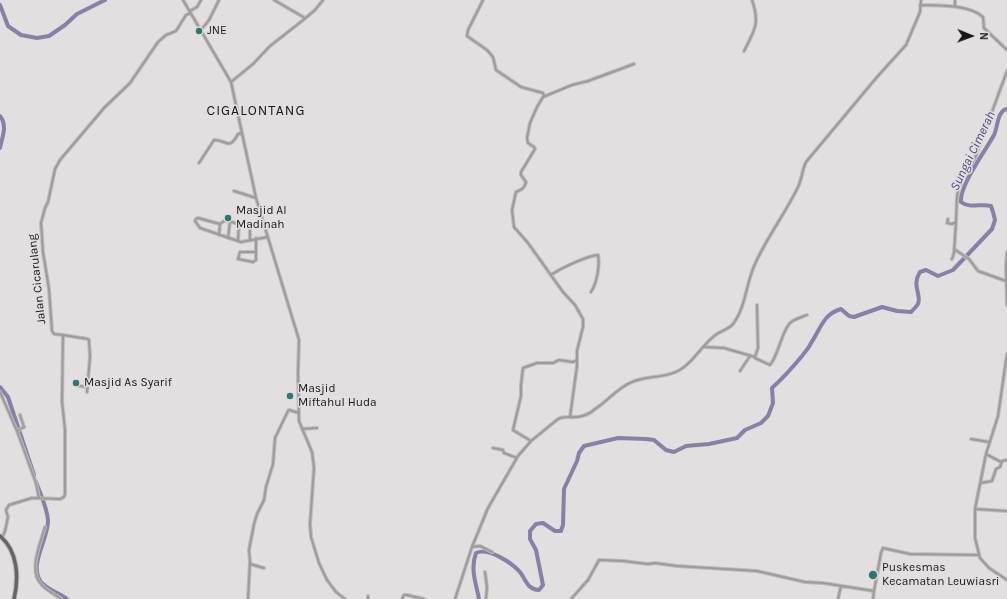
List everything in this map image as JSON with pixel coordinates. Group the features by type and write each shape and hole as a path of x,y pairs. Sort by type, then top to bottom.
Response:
{"main road":[{"path":"1,537 11,550 16,565 17,581 14,599"}],"street":[{"path":"183,0 231,82 256,198 299,340 298,373 300,424 307,439 313,461 314,475 310,524 311,537 319,563 327,580 336,592 345,599"},
{"path":"191,12 197,7 201,0"},
{"path":"201,30 209,20 219,0"},
{"path":"274,0 305,18"},
{"path":"231,82 253,64 270,46 305,18 323,0"},
{"path":"483,0 467,32 468,37 480,45 493,57 495,68 498,71 521,87 528,90 541,92 544,96"},
{"path":"744,51 752,36 756,24 756,12 752,0"},
{"path":"455,599 472,547 488,508 517,458 531,441 558,419 563,417 582,416 595,410 619,389 631,382 671,374 683,368 704,348 713,336 729,328 739,313 755,262 798,187 806,162 877,77 906,45 920,12 921,0"},
{"path":"954,0 955,6"},
{"path":"920,5 955,6 980,14 983,17 984,28 1007,50"},
{"name":"Jalan Cicarulang","path":"63,335 54,334 52,331 49,289 41,230 42,219 48,202 55,168 104,108 130,83 158,42 166,35 176,31 186,15 191,12"},
{"path":"570,417 577,350 583,319 575,305 562,292 552,275 514,227 512,219 515,194 516,192 522,190 526,182 521,175 521,172 535,151 534,147 528,143 527,138 536,107 544,96 634,64"},
{"path":"952,259 959,187 975,158 1007,70"},
{"path":"199,163 214,140 228,144 235,141 238,134 242,133"},
{"path":"234,191 256,198"},
{"path":"238,240 239,225 233,221 222,222 220,224 198,218 195,221 200,228 228,238 246,242 256,238 268,237"},
{"path":"948,219 947,222 951,224 956,222"},
{"path":"228,238 230,221"},
{"path":"219,235 220,224"},
{"path":"250,230 250,240"},
{"path":"256,238 256,252 256,260 238,259 240,252 256,252"},
{"path":"954,249 969,259 978,272 1006,281"},
{"path":"1007,252 1007,305"},
{"path":"552,275 561,268 598,255 596,277 592,292"},
{"path":"754,357 756,356 758,348 757,305"},
{"path":"704,348 724,348 754,357 770,365 774,360 788,326 792,322 807,315"},
{"path":"1,537 6,531 8,517 6,510 8,506 16,502 40,498 63,498 66,493 66,430 62,401 63,335 89,340 90,357 87,392"},
{"path":"1007,354 998,416 986,454 975,509 975,538 979,555 989,568 1007,580"},
{"path":"740,371 750,356"},
{"path":"531,441 513,430 521,396 523,368 537,363 553,363 563,360 573,362 577,360"},
{"path":"79,386 87,387"},
{"path":"0,392 18,430 40,498"},
{"path":"248,599 250,564 249,550 254,524 264,500 266,487 273,464 275,438 288,411 299,413"},
{"path":"18,430 24,428 20,415"},
{"path":"302,428 317,428"},
{"path":"972,439 989,442"},
{"path":"493,448 502,450 504,453 517,458"},
{"path":"986,454 1001,462 1007,460"},
{"path":"981,483 992,481 995,470 1000,467 1001,462"},
{"path":"975,509 1007,511"},
{"path":"45,527 35,565 37,578 45,588 61,599"},
{"path":"472,547 480,546 492,552"},
{"path":"873,599 881,553 884,548 910,554 979,555"},
{"path":"571,599 588,580 599,560 648,564 655,562 677,566 757,570 805,582 823,583 874,591"},
{"path":"250,564 264,568"},
{"path":"485,572 487,587 486,599"},
{"path":"838,599 841,586"},
{"path":"402,599 404,595 407,594 424,599"}],"waterway":[{"path":"0,5 8,26 21,35 37,38 49,36 65,25 77,14 105,0"},
{"name":"Sungai Cimerah","path":"479,599 474,576 474,559 476,553 487,552 500,557 520,572 528,584 535,590 539,590 543,585 536,550 530,539 530,531 536,524 543,523 555,531 561,531 563,525 564,489 577,461 579,453 584,446 618,438 646,439 654,440 666,450 674,452 686,446 709,444 737,438 745,430 761,423 768,416 773,403 772,388 806,351 823,323 835,311 841,309 849,316 854,317 882,307 897,311 911,312 918,304 919,300 916,282 920,272 926,270 938,276 953,270 992,229 995,220 991,206 972,206 961,202 964,187 968,178 994,135 1001,113 1007,109"},
{"path":"0,116 4,124 0,148"},
{"path":"0,387 8,397 34,475"},
{"path":"36,482 45,505 48,520 46,535 38,560 38,575 44,585 67,599"}],"place":[{"name":"JNE","path":"199,31"},
{"name":"Masjid Al Madinah","path":"228,218"},
{"name":"Masjid As Syarif","path":"76,383"},
{"name":"Masjid Miftahul Huda","path":"290,396"},
{"name":"Puskesmas Kecamatan Leuwiasri","path":"873,575"}],"district":[{"name":"CIGALONTANG","path":"256,111"}]}
